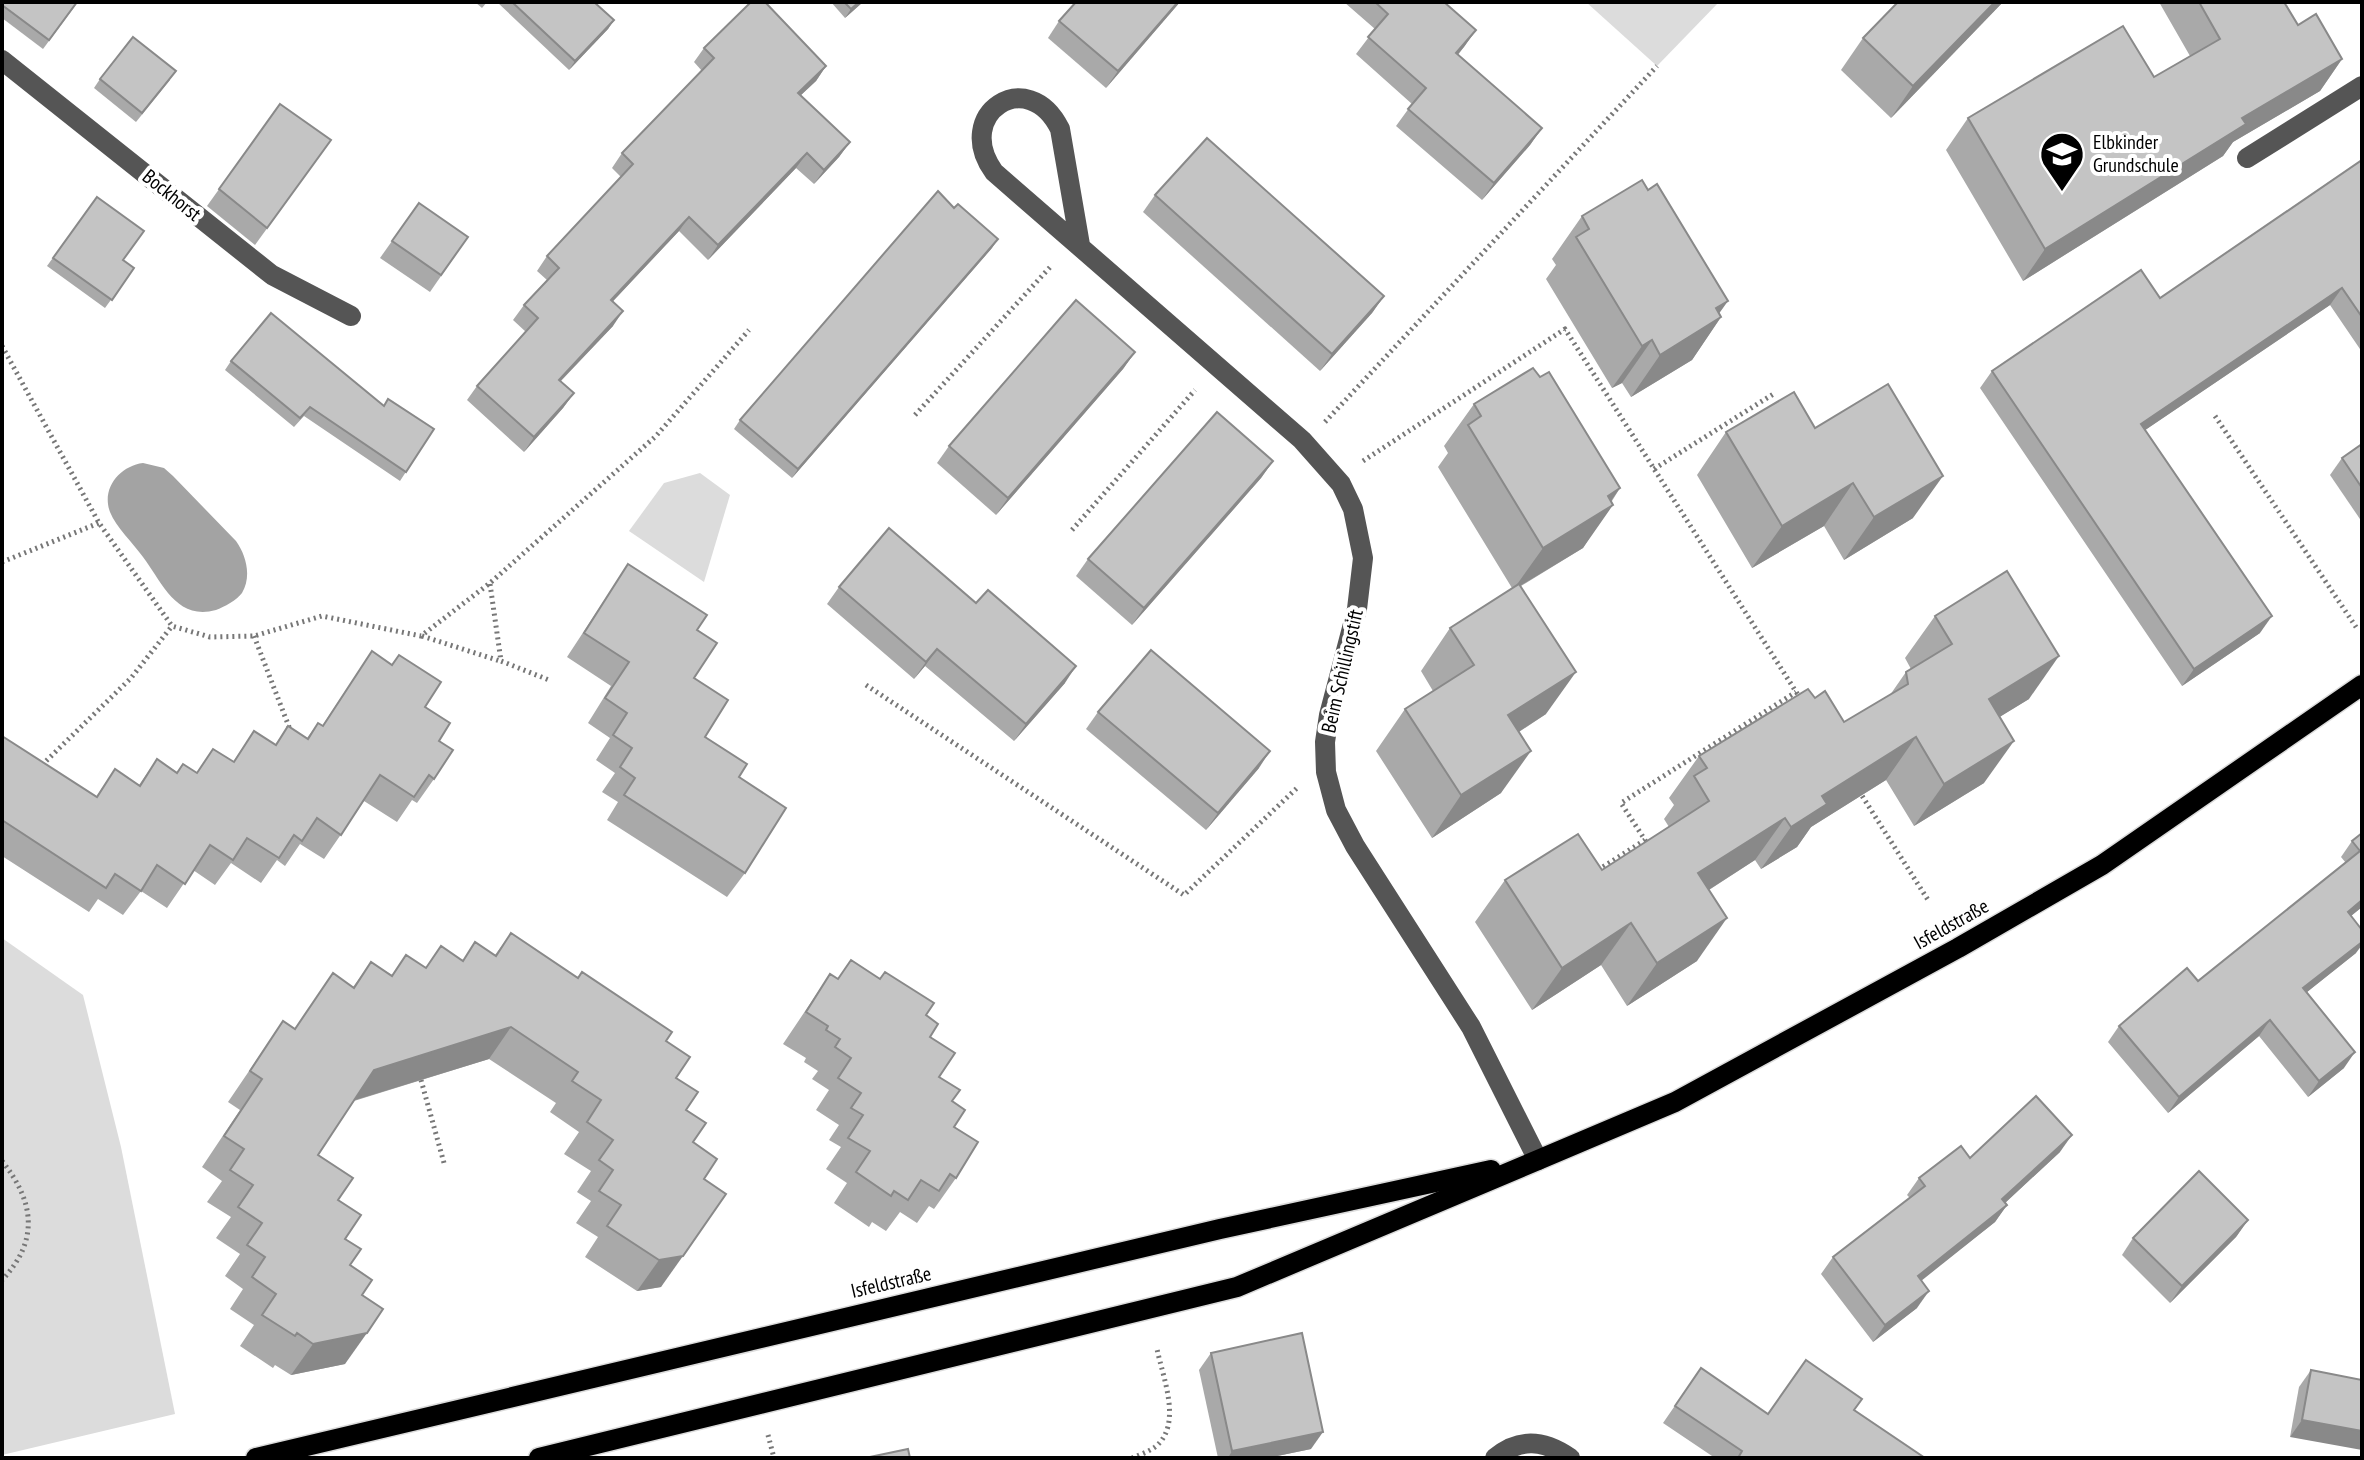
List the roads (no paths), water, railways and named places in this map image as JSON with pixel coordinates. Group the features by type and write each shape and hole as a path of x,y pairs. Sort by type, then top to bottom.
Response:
{"main road":[{"name":"Isfeldstraße","path":"539,1458 1237,1287 1675,1102 1958,948 2102,865 2362,685"},
{"name":"Isfeldstraße","path":"256,1458 1220,1229 1538,1160"}],"street":[{"name":"Bockhorst","path":"2,60 272,275 351,316"},
{"path":"2247,158 2362,86"},
{"name":"Beim Schillingstift","path":"1080,245 1060,129 1052,114 1040,104 1025,98 1012,98 999,103 990,112 980,134 986,161 994,172 1302,440 1341,484 1353,509 1363,558 1357,609 1329,715 1325,742 1326,772 1336,810 1355,846 1471,1027 1538,1160"},
{"path":"1495,1458 1521,1442 1539,1442 1570,1458"}],"place":[{"name":"Elbkinder Grundschule","path":"2062,193"}]}
